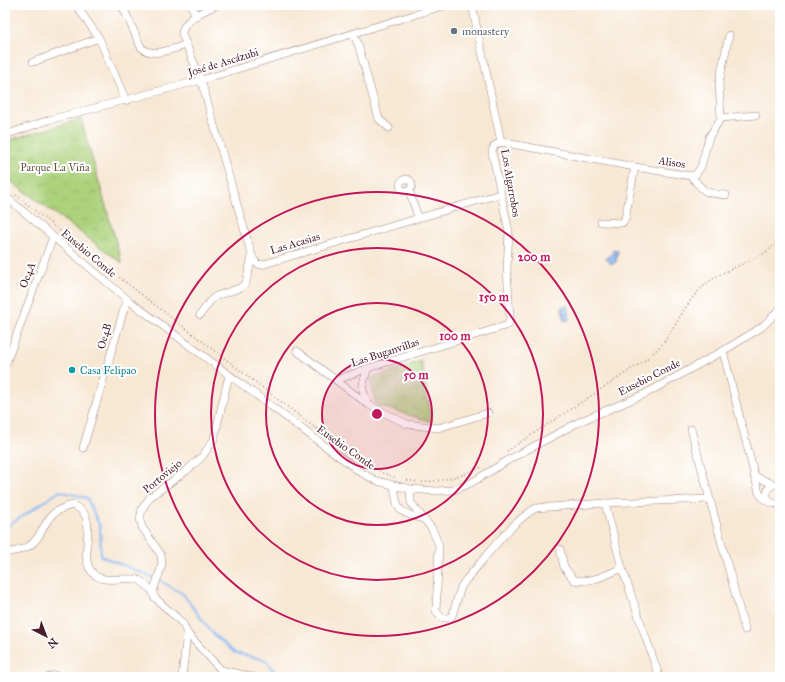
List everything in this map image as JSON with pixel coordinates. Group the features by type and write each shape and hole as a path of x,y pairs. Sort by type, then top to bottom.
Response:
{"street":[{"path":"76,5 99,38 126,101"},
{"path":"122,5 141,47 148,53 154,53 187,45"},
{"path":"191,5 196,16"},
{"path":"200,315 210,301 216,296 240,288 246,282 252,256 200,80 182,34 182,28 186,23 216,5"},
{"name":"José de Ascázubi","path":"5,135 49,120 126,101 200,80 446,5"},
{"name":"Los Algarrobos","path":"472,5 501,142 494,146 492,152 509,232 507,268 510,318 508,324"},
{"path":"353,34 358,44 378,119 389,128"},
{"path":"729,35 719,83 721,118 756,115"},
{"path":"33,62 99,38"},
{"name":"Alisos","path":"501,142 691,176 696,174 701,167 709,138 721,118"},
{"path":"601,222 622,223 625,219 635,167"},
{"path":"691,176 708,194 726,194"},
{"path":"409,190 418,217"},
{"name":"Las Acasias","path":"252,256 256,263 261,265 418,217 500,194"},
{"name":"Eusebio Conde","path":"5,196 128,300 360,472 377,481 410,489 436,492 454,490 471,483 510,459 581,421 645,394 723,351 762,327 780,310"},
{"name":"Oe4A","path":"5,366 53,237"},
{"name":"Oe4B","path":"83,448 124,309 128,300"},
{"name":"Las Buganvillas","path":"337,380 368,368 508,324"},
{"path":"297,351 369,405 407,424 438,428 488,413"},
{"path":"723,351 759,493 764,499 780,504"},
{"path":"368,368 362,384 362,391 369,405"},
{"name":"Portoviejo","path":"153,592 163,560 142,527 140,519 142,509 150,497 202,457 214,439 229,375"},
{"path":"691,429 745,630"},
{"path":"754,476 777,484"},
{"path":"770,502 768,499 768,489 777,484"},
{"path":"394,486 399,510 403,513 423,519"},
{"path":"410,489 411,503 432,529 439,544 436,612 442,618 452,616 461,587 465,581 515,524 526,513 536,508 605,503 710,499"},
{"path":"605,503 622,568 658,673"},
{"path":"5,553 30,546 36,540 53,514 62,508 73,505 81,510 85,516 87,525 86,560 88,567 97,578 105,580 129,578 139,580 153,592 157,601 183,624 187,633 217,667 221,670 253,677"},
{"path":"560,549 564,567 574,580 579,581 592,579 607,575 622,568"},
{"path":"182,677 187,633"}],"green space":[{"name":"Parque La Viña","path":"81,119 122,263 5,177 5,141"},
{"path":"421,361 432,422 376,405 370,379"}],"water":[{"path":"613,250 618,251 616,262 611,264 606,258 612,254"},
{"path":"568,306 569,320 564,321 562,307"}],"waterway":[{"path":"5,528 60,491 87,498 100,527 101,556 159,580 183,594 213,634 235,653 266,660 278,677"}],"place":[{"name":"monastery","path":"454,31"},
{"name":"Casa Felipao","path":"72,370"}]}
